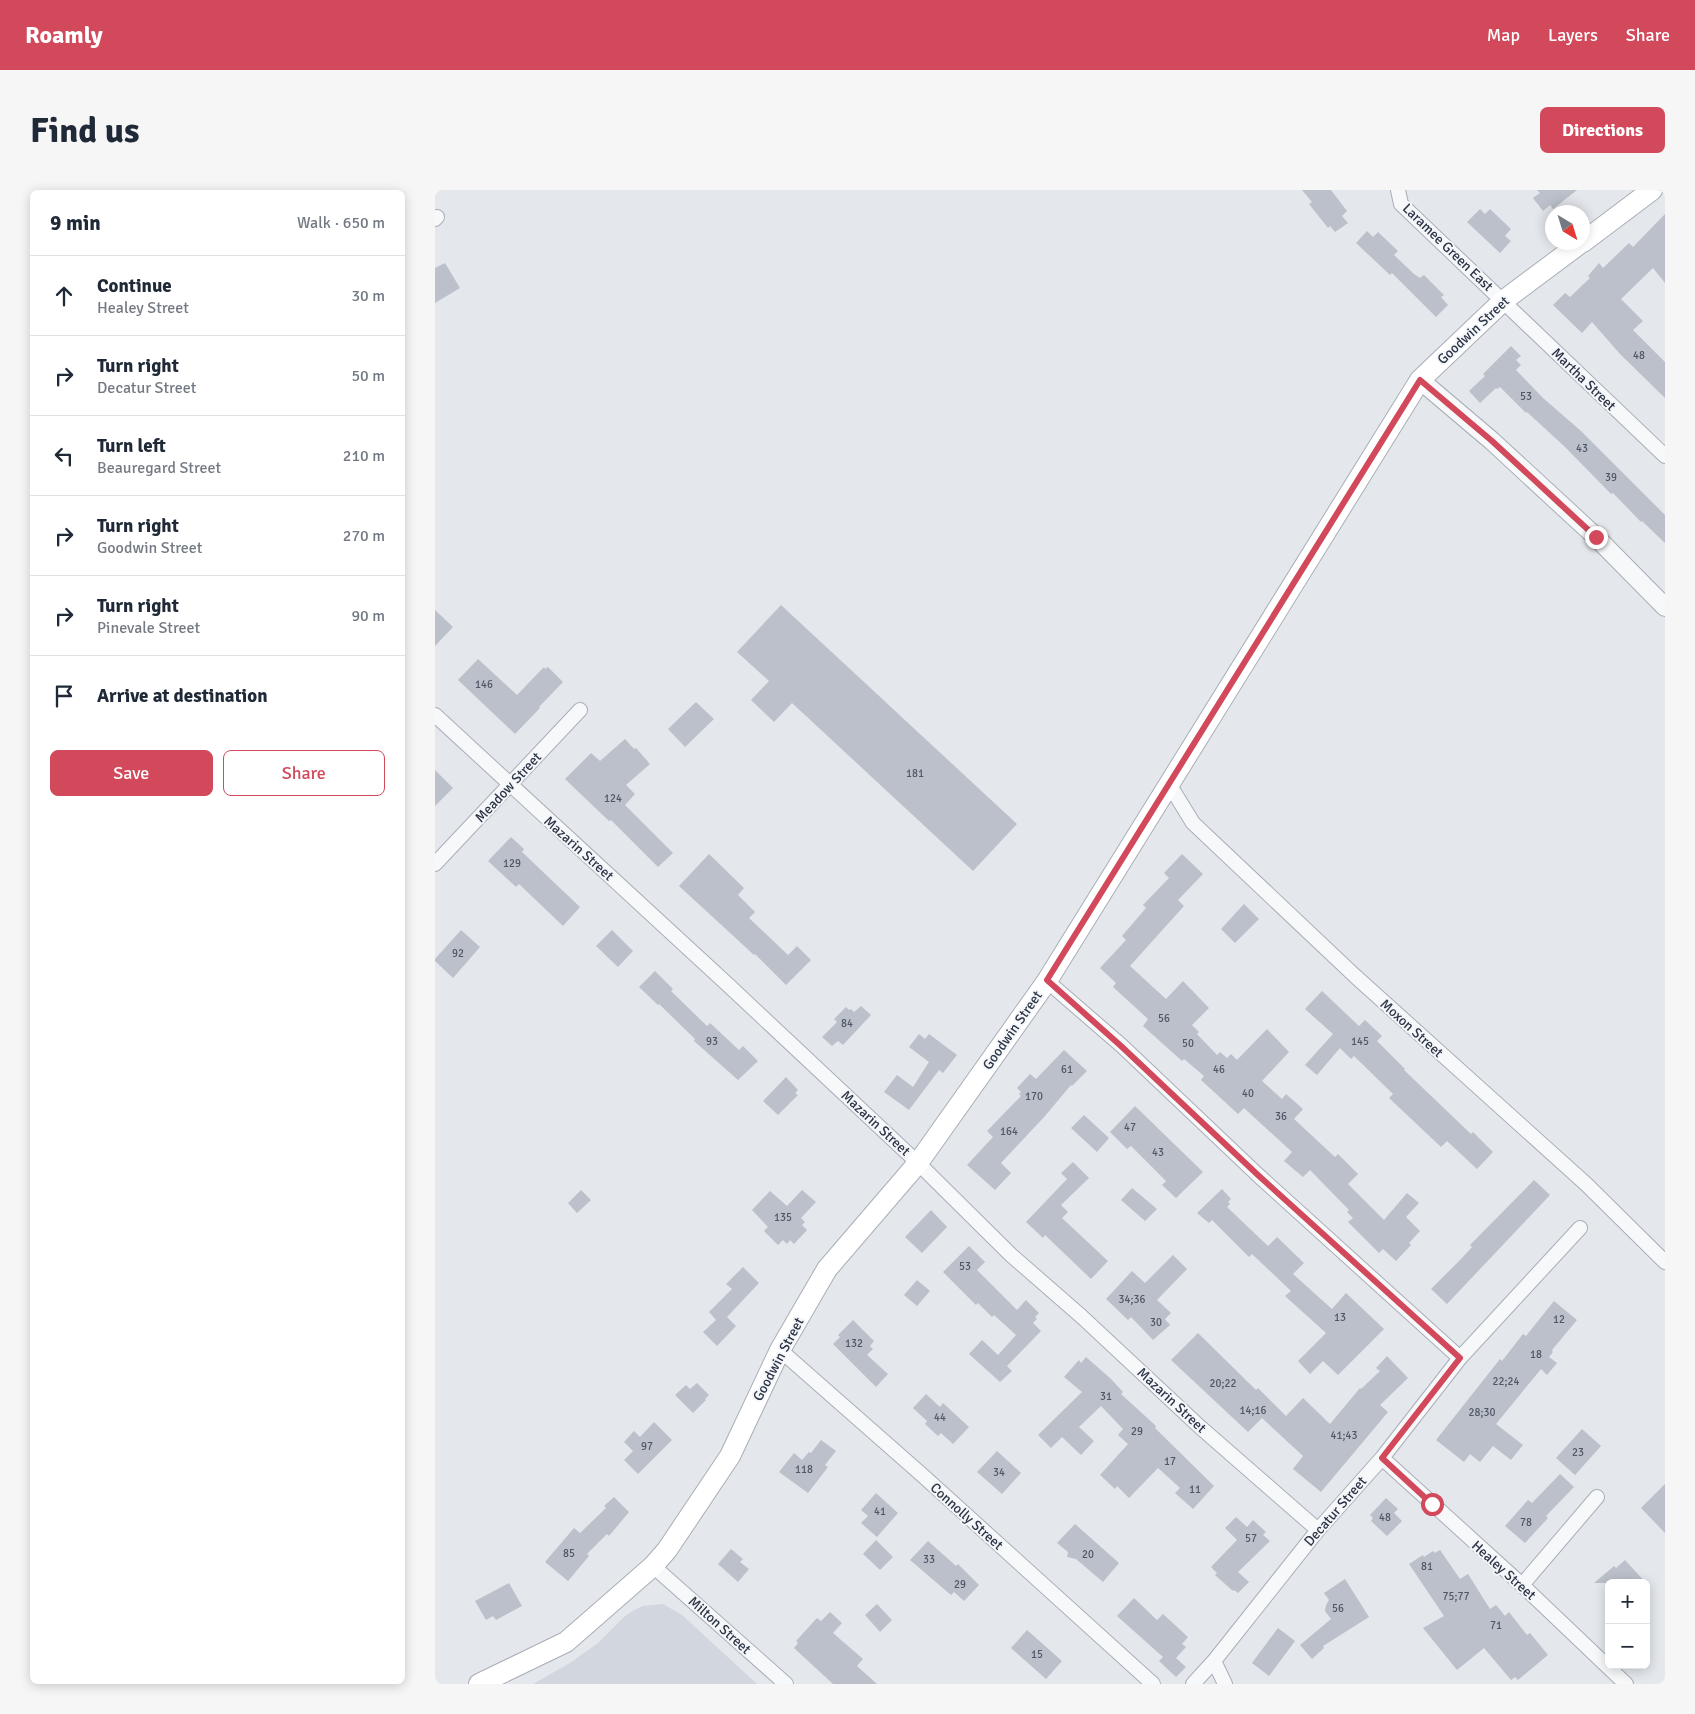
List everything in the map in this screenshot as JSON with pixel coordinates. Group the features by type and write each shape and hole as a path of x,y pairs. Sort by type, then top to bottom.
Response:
{"main road":[{"name":"Goodwin Street","path":"1590,236 1652,190"},
{"name":"Goodwin Street","path":"479,1684 566,1642 653,1566 667,1550 729,1456 780,1350 827,1269 918,1163 1047,980 1420,380 1503,301 1571,250"}],"street":[{"name":"Laramee Green East","path":"1398,190 1401,204 1503,301"},
{"name":"Martha Street","path":"1503,301 1665,456"},
{"path":"1420,380 1492,441 1589,530 1665,607"},
{"name":"Meadow Street","path":"435,864 580,710"},
{"name":"Mazarin Street","path":"435,715 726,983 918,1163 1011,1255 1087,1322 1200,1427 1318,1530"},
{"name":"Moxon Street","path":"1169,784 1193,823 1377,996 1586,1184 1665,1262"},
{"path":"1047,980 1460,1358"},
{"name":"Decatur Street","path":"1193,1684 1214,1661 1318,1530 1382,1458 1460,1358 1580,1228"},
{"name":"Connolly Street","path":"780,1350 921,1474 1153,1684"},
{"name":"Healey Street","path":"1382,1458 1522,1585 1624,1683"},
{"path":"1522,1585 1597,1497"},
{"name":"Milton Street","path":"653,1566 787,1684"},
{"path":"1214,1661 1225,1684"}],"shaded area":[{"path":"663,1604 682,1615 757,1684 533,1684 570,1663 598,1643 625,1616 634,1610 643,1606"}],"building":[{"path":"1302,190 1331,190 1347,211 1342,216 1348,223 1335,232 1330,226 1328,228 1309,204 1312,202"},
{"path":"1537,190 1577,190 1558,205 1545,205 1543,211 1533,198 1540,193"},
{"path":"1480,209 1485,214 1490,209 1511,229 1505,236 1511,241 1500,253 1467,222"},
{"path":"1665,214 1665,283 1653,268 1621,299 1643,321 1633,330 1665,362 1665,398 1620,354 1592,322 1582,333 1553,305 1565,293 1570,297 1590,278 1588,276 1599,263 1603,268 1629,243 1633,247"},
{"path":"1367,231 1373,237 1378,232 1398,251 1394,255 1420,278 1424,275 1444,295 1441,297 1448,305 1436,317 1392,273 1390,275 1356,243"},
{"path":"445,263 460,288 435,303 435,268"},
{"path":"1511,346 1521,356 1516,360 1521,365 1516,370 1543,398 1581,431 1665,515 1665,543 1500,387 1496,388 1480,403 1469,391"},
{"path":"781,605 1017,824 973,871 792,703 774,722 751,700 769,681 737,652"},
{"path":"435,610 453,627 435,646"},
{"path":"478,659 517,695 544,667 545,669 548,667 563,682 515,734 458,680"},
{"path":"696,702 714,719 685,747 668,729"},
{"path":"625,739 650,764 626,785 635,794 625,805 673,853 658,867 611,820 609,821 565,779 591,753 600,761"},
{"path":"435,770 453,788 435,806"},
{"path":"511,837 524,849 522,852 580,907 563,926 519,884 516,887 488,861"},
{"path":"709,854 744,888 738,895 755,912 749,918 788,955 797,946 811,960 786,985 755,954 679,886"},
{"path":"1182,854 1203,874 1178,900 1184,906 1130,966 1166,999 1183,981 1209,1008 1192,1025 1199,1032 1197,1034 1217,1055 1220,1052 1227,1058 1231,1054 1237,1060 1267,1029 1289,1052 1262,1081 1282,1099 1286,1094 1303,1109 1294,1119 1335,1157 1338,1154 1358,1174 1348,1184 1384,1220 1407,1193 1419,1203 1406,1217 1420,1231 1409,1243 1411,1245 1396,1261 1383,1249 1379,1253 1348,1222 1353,1218 1347,1212 1349,1210 1310,1170 1303,1177 1284,1161 1292,1152 1244,1108 1238,1114 1201,1080 1204,1076 1184,1059 1182,1061 1143,1026 1148,1019 1113,987 1116,983 1100,968 1126,940 1122,936 1146,908 1143,905 1169,878 1164,873"},
{"path":"1244,904 1259,919 1235,943 1221,929"},
{"path":"461,930 480,947 453,978 435,959"},
{"path":"612,930 633,951 618,967 596,946"},
{"path":"655,971 673,989 671,991 707,1026 710,1023 739,1050 743,1046 758,1061 738,1080 694,1041 695,1039 639,987"},
{"path":"1322,991 1359,1026 1365,1020 1382,1036 1377,1041 1404,1070 1471,1134 1473,1132 1493,1152 1477,1169 1447,1141 1441,1147 1389,1098 1393,1094 1354,1056 1351,1059 1340,1048 1317,1075 1305,1065 1333,1034 1305,1009"},
{"path":"861,1006 871,1015 843,1045 838,1041 832,1046 822,1037 837,1022 834,1019 846,1007 854,1012"},
{"path":"919,1034 925,1039 929,1034 957,1055 943,1073 939,1070 909,1110 884,1092 897,1075 913,1087 929,1062 909,1047"},
{"path":"1064,1050 1087,1071 1071,1085 1001,1163 1011,1173 995,1190 967,1165 993,1137 987,1131 1021,1096 1019,1094 1021,1092 1017,1088 1030,1074 1036,1079"},
{"path":"786,1077 798,1090 795,1093 798,1095 778,1115 763,1101"},
{"path":"1135,1106 1203,1172 1176,1198 1162,1185 1166,1181 1131,1146 1127,1149 1110,1132"},
{"path":"1084,1115 1109,1138 1097,1152 1071,1128"},
{"path":"1073,1162 1089,1178 1061,1205 1068,1212 1062,1218 1108,1261 1091,1279 1045,1235 1043,1238 1026,1222 1067,1179 1061,1173"},
{"path":"1534,1180 1550,1195 1447,1304 1431,1289 1472,1247 1470,1245"},
{"path":"1132,1188 1157,1209 1145,1221 1121,1200"},
{"path":"1222,1189 1231,1199 1227,1207 1268,1246 1277,1237 1304,1263 1293,1274 1332,1309 1346,1293 1384,1329 1338,1375 1323,1361 1310,1374 1298,1361 1326,1333 1285,1296 1291,1291 1252,1254 1249,1257 1212,1220 1209,1223 1197,1213"},
{"path":"581,1190 591,1200 577,1213 568,1203"},
{"path":"802,1190 816,1202 801,1218 805,1222 802,1225 807,1230 794,1244 790,1240 787,1244 783,1240 778,1245 764,1231 768,1227 752,1210 770,1191 787,1206"},
{"path":"931,1210 947,1227 922,1253 905,1237"},
{"path":"969,1246 985,1262 977,1270 1017,1310 1026,1300 1039,1313 1033,1323 1041,1331 1007,1366 1012,1371 1000,1382 969,1354 982,1340 998,1355 1016,1335 994,1315 992,1317 978,1303 976,1305 943,1272"},
{"path":"1173,1255 1187,1269 1157,1300 1171,1313 1165,1319 1170,1325 1153,1340 1131,1317 1128,1320 1106,1299 1132,1271 1145,1283"},
{"path":"743,1267 759,1283 727,1317 736,1326 717,1346 703,1332 716,1320 709,1312 732,1289 726,1284"},
{"path":"917,1280 930,1291 917,1306 904,1295"},
{"path":"1554,1301 1577,1320 1552,1350 1553,1352 1549,1357 1557,1363 1547,1375 1541,1369 1496,1424 1523,1445 1511,1460 1493,1446 1480,1462 1470,1454 1464,1462 1436,1440 1500,1359 1502,1361 1523,1334 1526,1336"},
{"path":"853,1320 874,1341 870,1346 873,1349 867,1355 888,1374 876,1387 833,1344 840,1337 838,1335"},
{"path":"1198,1333 1256,1390 1258,1388 1286,1416 1303,1398 1330,1424 1360,1388 1380,1371 1376,1368 1387,1356 1408,1378 1380,1405 1388,1412 1321,1492 1293,1469 1303,1456 1262,1418 1248,1432 1171,1360"},
{"path":"1086,1357 1111,1379 1123,1392 1121,1394 1156,1426 1155,1428 1214,1486 1193,1509 1175,1493 1180,1488 1158,1468 1129,1498 1117,1486 1115,1489 1100,1475 1128,1444 1118,1435 1123,1429 1101,1406 1079,1427 1094,1441 1081,1455 1062,1437 1051,1448 1038,1435 1082,1392 1064,1377 1079,1360 1081,1363"},
{"path":"697,1383 709,1395 693,1413 675,1395 686,1385 690,1389"},
{"path":"926,1394 940,1407 943,1403 969,1427 953,1444 941,1433 938,1436 925,1424 927,1421 913,1408"},
{"path":"654,1422 672,1440 638,1474 624,1460 633,1451 624,1442 634,1431 640,1437"},
{"path":"1582,1429 1601,1446 1575,1475 1556,1458"},
{"path":"821,1440 836,1451 825,1465 828,1467 808,1493 779,1472 794,1453 802,1460 809,1452 811,1453"},
{"path":"997,1451 1021,1473 1002,1494 977,1472"},
{"path":"1560,1474 1574,1487 1546,1516 1548,1518 1525,1543 1505,1526 1528,1500 1532,1503"},
{"path":"1665,1484 1665,1533 1641,1508"},
{"path":"876,1493 898,1513 877,1537 861,1523 868,1516 861,1510"},
{"path":"614,1497 629,1512 609,1536 607,1534 587,1554 589,1556 568,1581 545,1562 574,1528 580,1533 606,1508 604,1506"},
{"path":"1386,1498 1398,1509 1394,1513 1402,1521 1387,1536 1371,1521 1373,1518 1370,1515"},
{"path":"1236,1517 1247,1527 1253,1520 1266,1532 1263,1535 1270,1541 1238,1572 1249,1582 1238,1593 1233,1591 1215,1575 1217,1573 1211,1567 1237,1540 1225,1528"},
{"path":"1075,1524 1119,1563 1103,1582 1076,1559 1067,1557 1068,1552 1057,1543"},
{"path":"876,1540 893,1557 880,1570 863,1554"},
{"path":"928,1541 956,1566 958,1564 979,1585 964,1601 954,1592 951,1595 910,1560"},
{"path":"731,1549 743,1559 740,1562 749,1569 738,1582 718,1564"},
{"path":"1440,1550 1460,1579 1468,1574 1490,1609 1496,1605 1505,1616 1509,1612 1527,1635 1530,1633 1548,1655 1518,1680 1515,1677 1511,1680 1484,1648 1457,1670 1423,1628 1444,1616 1409,1564 1423,1555 1424,1557 1433,1551 1435,1553"},
{"path":"1625,1560 1642,1579 1605,1579 1605,1583 1594,1583 1614,1566 1616,1568"},
{"path":"1345,1579 1369,1617 1323,1646 1324,1648 1312,1659 1300,1645 1331,1619 1325,1611 1329,1600 1324,1593"},
{"path":"509,1583 522,1606 496,1620 493,1616 486,1620 475,1601"},
{"path":"1134,1598 1157,1620 1163,1614 1188,1637 1182,1644 1186,1647 1176,1658 1186,1667 1176,1677 1159,1661 1163,1657 1117,1616"},
{"path":"877,1604 892,1620 880,1632 865,1615"},
{"path":"830,1612 842,1623 833,1633 863,1659 857,1666 877,1684 833,1684 794,1648 798,1643 796,1641 817,1618 821,1621"},
{"path":"1278,1628 1295,1641 1269,1676 1252,1663"},
{"path":"1027,1630 1062,1661 1046,1679 1011,1648"}],"route":[{"path":"1432,1504 1382,1458 1460,1358 1047,980 1420,380 1492,441 1596,537"}]}
